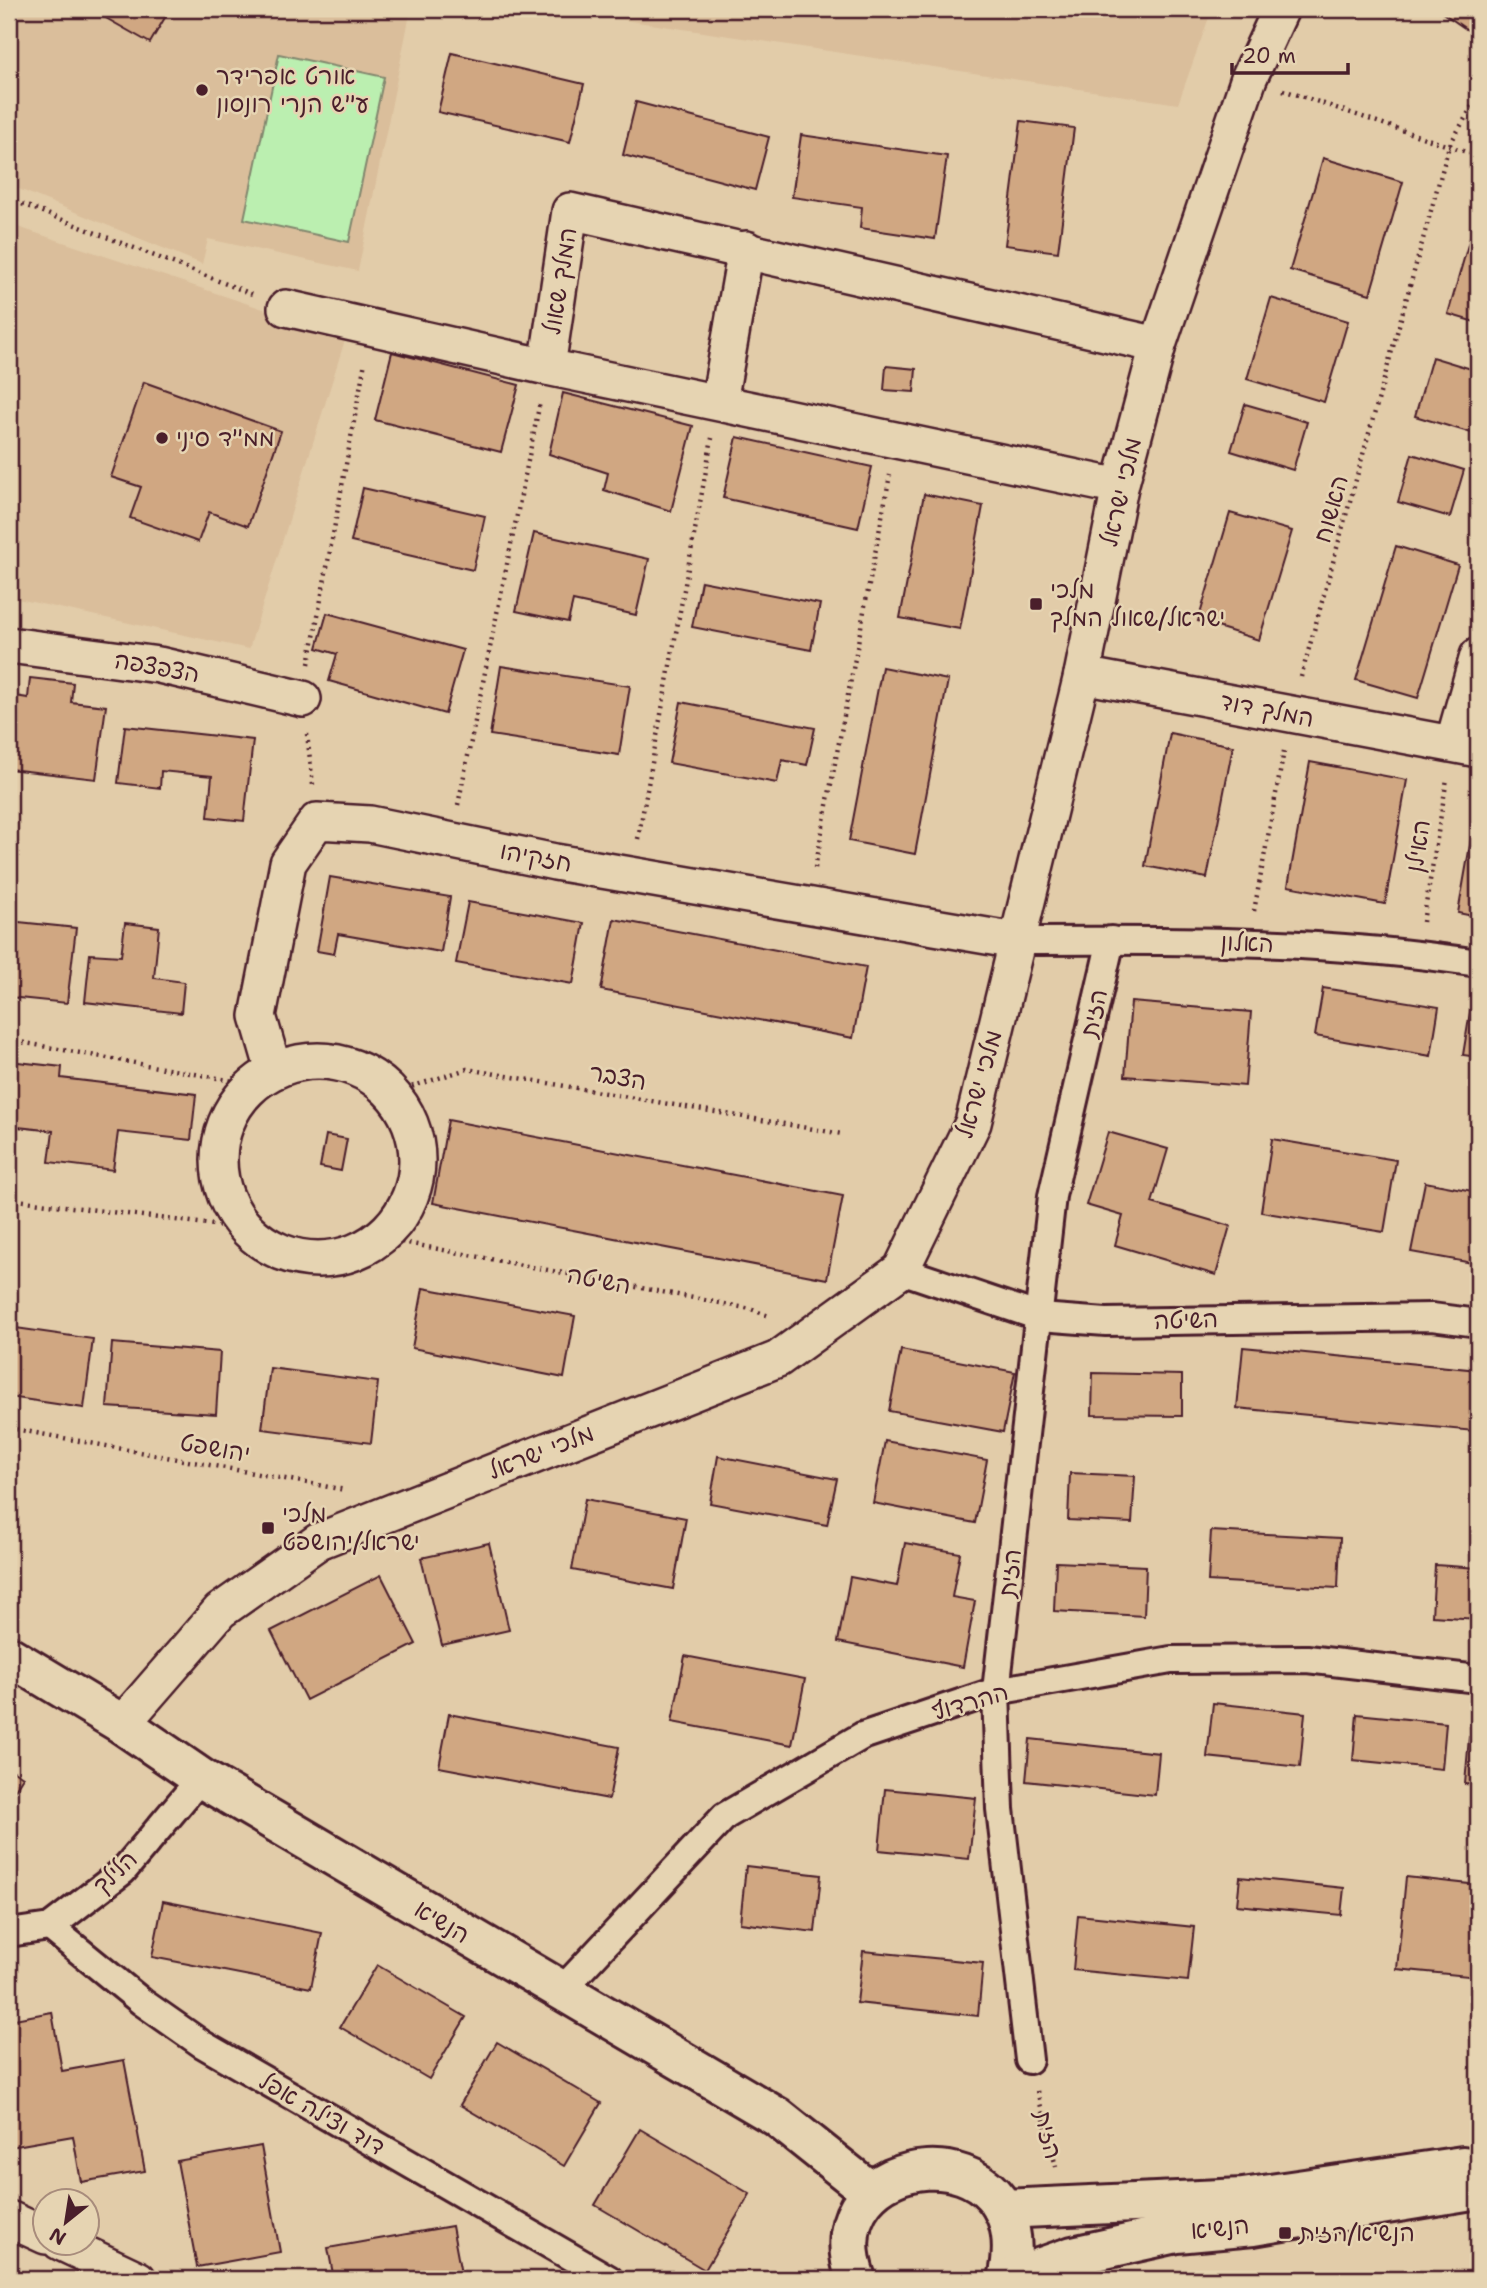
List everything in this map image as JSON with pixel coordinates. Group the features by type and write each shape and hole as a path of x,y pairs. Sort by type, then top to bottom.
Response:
{"street":[{"name":"מלכי ישראל","path":"122,1724 220,1611 319,1541 778,1359 901,1270 973,1124 1082,675 1120,487 1158,345 1249,78 1281,9"},
{"name":"המלך שאול","path":"1120,487 547,367 570,211 1158,345"},
{"path":"719,402 746,249"},
{"path":"286,308 547,367"},
{"name":"הצפצפה","path":"9,645 159,665 303,699"},
{"path":"1466,746 1478,656"},
{"name":"המלך דוד","path":"1082,675 1466,746"},
{"path":"264,1077 258,1016 288,863 317,821"},
{"name":"חזקיהו","path":"317,821 370,824 632,875 1016,941"},
{"name":"הזית","path":"1029,2060 1000,1809 996,1691 1052,1196 1111,940"},
{"name":"האלון","path":"1016,941 1248,942 1418,954 1478,963"},
{"path":"305,1062 337,1063 366,1074 391,1093 409,1121 418,1152 415,1184 402,1215 381,1238 349,1256 312,1260 276,1251 246,1229 227,1202 219,1171 220,1139 232,1109 264,1077 305,1062"},
{"name":"השיטה","path":"901,1270 1040,1317 1106,1322 1432,1317 1478,1323"},
{"name":"הנשיא","path":"9,1656 122,1724 201,1778 560,1992 777,2117 872,2192"},
{"name":"ההרדוף","path":"560,1992 725,1816 862,1736 996,1691 1171,1660 1307,1658 1478,1679"},
{"name":"הלילך","path":"9,1933 50,1927 122,1871 201,1778"},
{"name":"דוד וצילה אפל","path":"50,1927 142,2002 202,2044 609,2279"},
{"name":"הנשיא","path":"1003,2209 1243,2198 1478,2163"},
{"path":"856,2279 850,2264 850,2238 857,2213 872,2192 892,2177 916,2169 942,2168 966,2175 987,2190 1003,2209 1012,2232 1013,2256 1008,2279"},
{"name":"הנשיא","path":"1008,2279 1073,2256 1177,2233 1253,2226 1478,2189"},
{"path":"9,2219 32,2230"},
{"path":"90,2256 138,2279"}],"path":[{"path":"1249,78 1478,156"},
{"name":"האשוח","path":"1248,942 1290,715 1449,146 1478,96"},
{"path":"9,199 286,308"},
{"path":"317,821 303,699 372,327"},
{"path":"451,841 547,367"},
{"path":"632,875 719,402"},
{"path":"808,905 896,439"},
{"name":"האילן","path":"1418,954 1466,746"},
{"path":"9,1040 264,1077"},
{"name":"הצבר","path":"391,1093 467,1069 842,1134"},
{"path":"9,1199 246,1229"},
{"name":"השיטה","path":"381,1238 751,1309 812,1335"},
{"name":"יהושפט","path":"9,1429 348,1490"},
{"name":"הזית","path":"1029,2060 1066,2207"}],"shaded area":[{"name":"אורט אפרידר ע\"ש הנרי רונסון","path":"9,9 411,9 358,271 208,239 202,264 9,185"},
{"path":"552,9 1212,9 1178,104"},
{"name":"ממ\"ד סיני","path":"9,224 284,316 348,330 249,649 9,597"}],"green space":[{"path":"279,54 384,77 349,242 244,219"}],"building":[{"path":"90,9 170,9 150,43"},
{"path":"1437,9 1478,9 1478,17 1469,31"},
{"path":"452,53 584,84 570,142 438,112"},
{"path":"636,102 769,137 755,190 623,155"},
{"path":"1021,121 1074,128 1058,252 1005,245"},
{"path":"801,135 947,156 935,239 860,228 862,207 792,197"},
{"path":"1323,158 1403,182 1370,294 1290,270"},
{"path":"1478,210 1478,323 1448,314"},
{"path":"1271,298 1348,321 1324,402 1247,379"},
{"path":"392,352 519,385 501,452 375,420"},
{"path":"1432,357 1478,371 1478,435 1415,416"},
{"path":"886,366 916,369 914,392 884,390"},
{"path":"144,382 281,431 248,526 209,512 198,542 130,518 141,487 111,477"},
{"path":"563,393 693,426 671,511 604,490 608,473 549,454"},
{"path":"1245,404 1307,422 1293,470 1231,451"},
{"path":"737,437 872,467 858,528 723,498"},
{"path":"1412,454 1464,470 1450,517 1398,502"},
{"path":"363,488 485,516 473,570 351,542"},
{"path":"924,494 983,506 960,629 900,618"},
{"path":"1230,513 1292,531 1259,640 1198,621"},
{"path":"534,533 649,559 636,615 573,601 568,622 516,611"},
{"path":"1396,546 1458,565 1418,698 1356,680"},
{"path":"701,581 820,604 811,650 692,627"},
{"path":"327,613 463,650 445,714 329,681 337,654 317,648"},
{"path":"501,666 630,686 619,755 490,735"},
{"path":"882,667 948,680 915,854 849,841"},
{"path":"30,678 73,683 71,702 106,706 96,779 9,769 9,695 28,698"},
{"path":"681,702 815,728 807,765 782,760 777,783 669,763"},
{"path":"125,726 253,740 244,821 208,817 212,776 161,771 160,788 118,783"},
{"path":"1170,733 1233,746 1207,878 1145,866"},
{"path":"1310,762 1407,780 1385,904 1288,886"},
{"path":"1478,800 1478,917 1458,913"},
{"path":"330,877 450,897 441,952 338,934 334,954 317,951"},
{"path":"468,902 584,923 573,984 456,963"},
{"path":"614,919 866,967 853,1038 601,990"},
{"path":"9,921 76,928 67,1003 9,997"},
{"path":"125,923 159,927 154,978 184,982 181,1013 85,1002 90,954 121,956"},
{"path":"1323,988 1439,1007 1431,1056 1315,1036"},
{"path":"1131,1002 1251,1012 1245,1086 1125,1076"},
{"path":"1471,1006 1478,1008 1478,1057 1463,1055"},
{"path":"9,1061 62,1067 61,1078 196,1094 191,1140 118,1132 113,1170 49,1162 53,1131 9,1126"},
{"path":"448,1120 843,1196 827,1279 433,1203"},
{"path":"1108,1132 1168,1149 1152,1203 1230,1226 1216,1275 1115,1245 1123,1216 1086,1205"},
{"path":"326,1135 347,1139 341,1171 320,1167"},
{"path":"1272,1139 1396,1160 1384,1232 1261,1212"},
{"path":"1425,1182 1478,1192 1478,1264 1411,1252"},
{"path":"423,1288 575,1316 564,1378 412,1348"},
{"path":"9,1327 93,1339 84,1408 9,1397"},
{"path":"112,1343 220,1352 216,1414 107,1407"},
{"path":"1243,1347 1478,1370 1474,1431 1237,1408"},
{"path":"901,1350 1015,1372 1003,1432 889,1411"},
{"path":"270,1368 378,1382 371,1443 262,1429"},
{"path":"1093,1373 1182,1375 1182,1416 1092,1415"},
{"path":"885,1441 987,1460 975,1523 873,1503"},
{"path":"718,1456 837,1479 827,1525 710,1503"},
{"path":"1070,1473 1135,1476 1132,1523 1068,1520"},
{"path":"585,1499 686,1518 673,1589 572,1570"},
{"path":"1211,1531 1340,1538 1338,1588 1208,1581"},
{"path":"489,1543 509,1630 442,1645 421,1558"},
{"path":"905,1543 960,1553 952,1597 975,1601 963,1667 838,1642 850,1577 897,1586"},
{"path":"1056,1562 1146,1566 1144,1616 1054,1611"},
{"path":"1435,1565 1478,1568 1478,1619 1432,1616"},
{"path":"381,1575 416,1644 306,1700 271,1631"},
{"path":"685,1656 805,1679 792,1745 672,1722"},
{"path":"1213,1703 1305,1713 1300,1767 1207,1757"},
{"path":"449,1714 619,1747 609,1799 439,1767"},
{"path":"1357,1714 1446,1723 1442,1769 1353,1760"},
{"path":"1469,1737 1478,1738 1478,1785 1465,1784"},
{"path":"1030,1739 1159,1753 1155,1795 1026,1781"},
{"path":"9,1768 23,1777 9,1799"},
{"path":"885,1789 976,1798 969,1859 879,1850"},
{"path":"746,1866 821,1875 815,1932 740,1923"},
{"path":"1240,1877 1344,1888 1341,1915 1237,1905"},
{"path":"1406,1877 1478,1885 1478,1977 1397,1969"},
{"path":"163,1901 322,1933 311,1988 152,1957"},
{"path":"1078,1915 1194,1927 1188,1981 1073,1970"},
{"path":"863,1951 983,1963 978,2016 857,2003"},
{"path":"377,1965 466,2017 429,2079 340,2027"},
{"path":"52,2012 62,2071 124,2060 145,2171 81,2182 73,2136 10,2147 9,2020"},
{"path":"497,2042 601,2103 564,2166 460,2105"},
{"path":"640,2129 750,2194 705,2270 595,2205"},
{"path":"261,2146 280,2252 197,2267 177,2161"},
{"path":"452,2226 462,2279 334,2279 328,2248"}],"place":[{"name":"אורט אפרידר ע\"ש הנרי רונסון","path":"202,90"},
{"name":"ממ\"ד סיני","path":"162,438"},
{"name":"מלכי ישראל/שאול המלך","path":"1036,604"},
{"name":"מלכי ישראל/יהושפט","path":"268,1528"},
{"name":"הנשיא/הזית","path":"1285,2233"}]}
